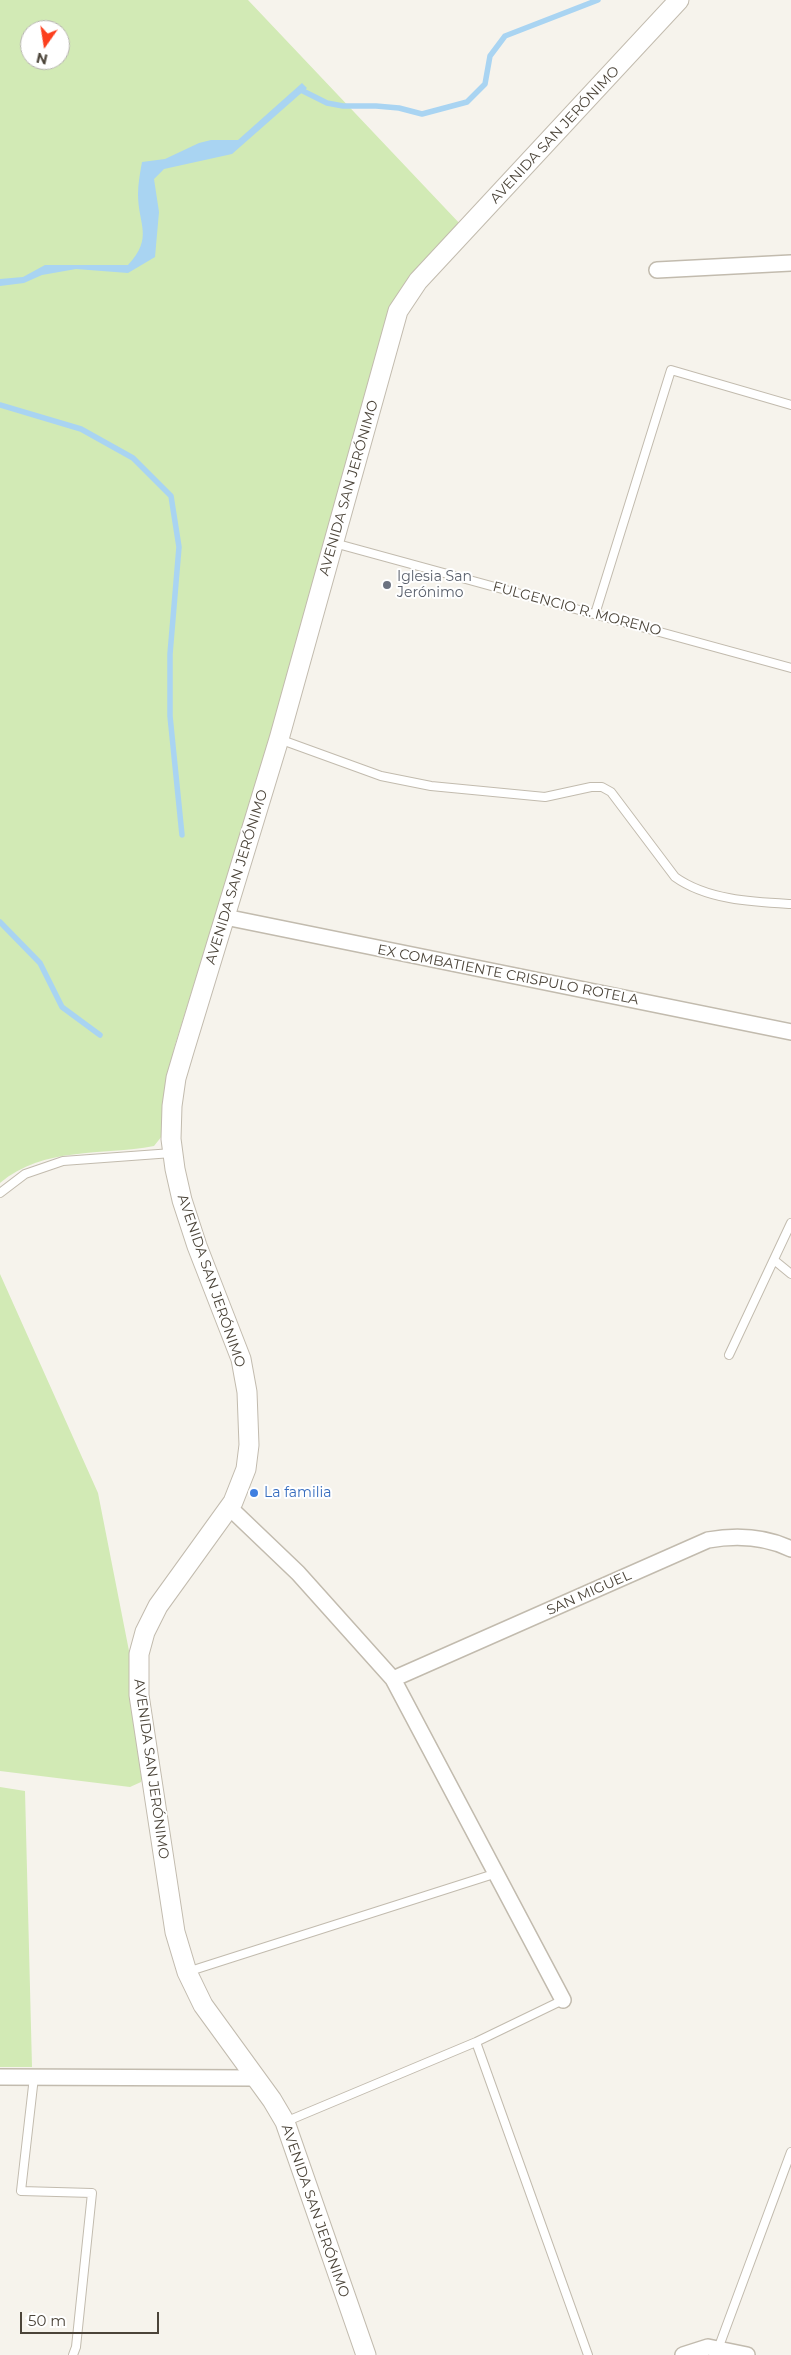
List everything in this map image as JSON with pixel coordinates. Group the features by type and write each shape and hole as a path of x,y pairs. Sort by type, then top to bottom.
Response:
{"street":[{"name":"AVENIDA SAN JERÓNIMO","path":"366,2355 285,2122 272,2100 203,2005 187,1972 175,1932 153,1797 139,1695 140,1654 145,1632 158,1606 230,1508 246,1469 250,1423 248,1392 240,1359 182,1200 173,1153 172,1106 176,1078 279,740 398,311 418,281 679,0"},
{"path":"657,270 791,263"},
{"name":"EX COMBATIENTE CRISPULO ROTELA","path":"225,917 791,1032"},
{"path":"230,1508 298,1573 392,1679 563,2000"},
{"name":"SAN MIGUEL","path":"392,1679 708,1540 730,1536 755,1537 791,1549"},
{"path":"0,2077 255,2078"},
{"path":"683,2355 708,2347 747,2355"}],"lane":[{"path":"595,614 671,370 791,405"},
{"name":"FULGENCIO R. MORENO","path":"334,543 791,668"},
{"path":"279,740 381,776 431,786 545,797 591,787 602,787 611,792 675,877 684,883 733,900 791,904"},
{"path":"0,1193 25,1174 63,1161 173,1153"},
{"path":"729,1355 791,1223"},
{"path":"774,1260 791,1274"},
{"path":"187,1972 497,1873"},
{"path":"285,2122 476,2042 563,2000"},
{"path":"476,2042 588,2355"},
{"path":"34,2077 21,2191 92,2193 76,2347 73,2355"},
{"path":"718,2349 791,2152"}],"green space":[{"path":"0,0 248,0 462,226 410,278 393,303 267,750 175,1045 163,1098 162,1136 154,1146 74,1154 35,1163 17,1171 0,1183"},
{"path":"0,1274 98,1493 130,1656 130,1679 142,1777 141,1782 130,1787 0,1771"},
{"path":"0,1787 25,1791 32,2067 0,2067"}],"water":[{"path":"302,83 307,88 232,154 164,169 154,179 159,212 155,257 128,273 76,269 42,275 24,283 0,286 0,279 23,277 45,265 128,265 141,246 143,238 138,194 142,162 165,159 199,143 211,140 238,140"}],"waterway":[{"path":"299,91 301,90 327,103 343,106 399,108 422,114 467,102 485,84 490,56 505,36 598,0"},
{"path":"0,405 81,429 133,458 171,496 179,547 170,654 170,716 182,835"},
{"path":"0,922 40,963 62,1007 100,1035"}],"place":[{"name":"Iglesia San Jerónimo","path":"387,585"},
{"name":"La familia","path":"254,1493"}]}
